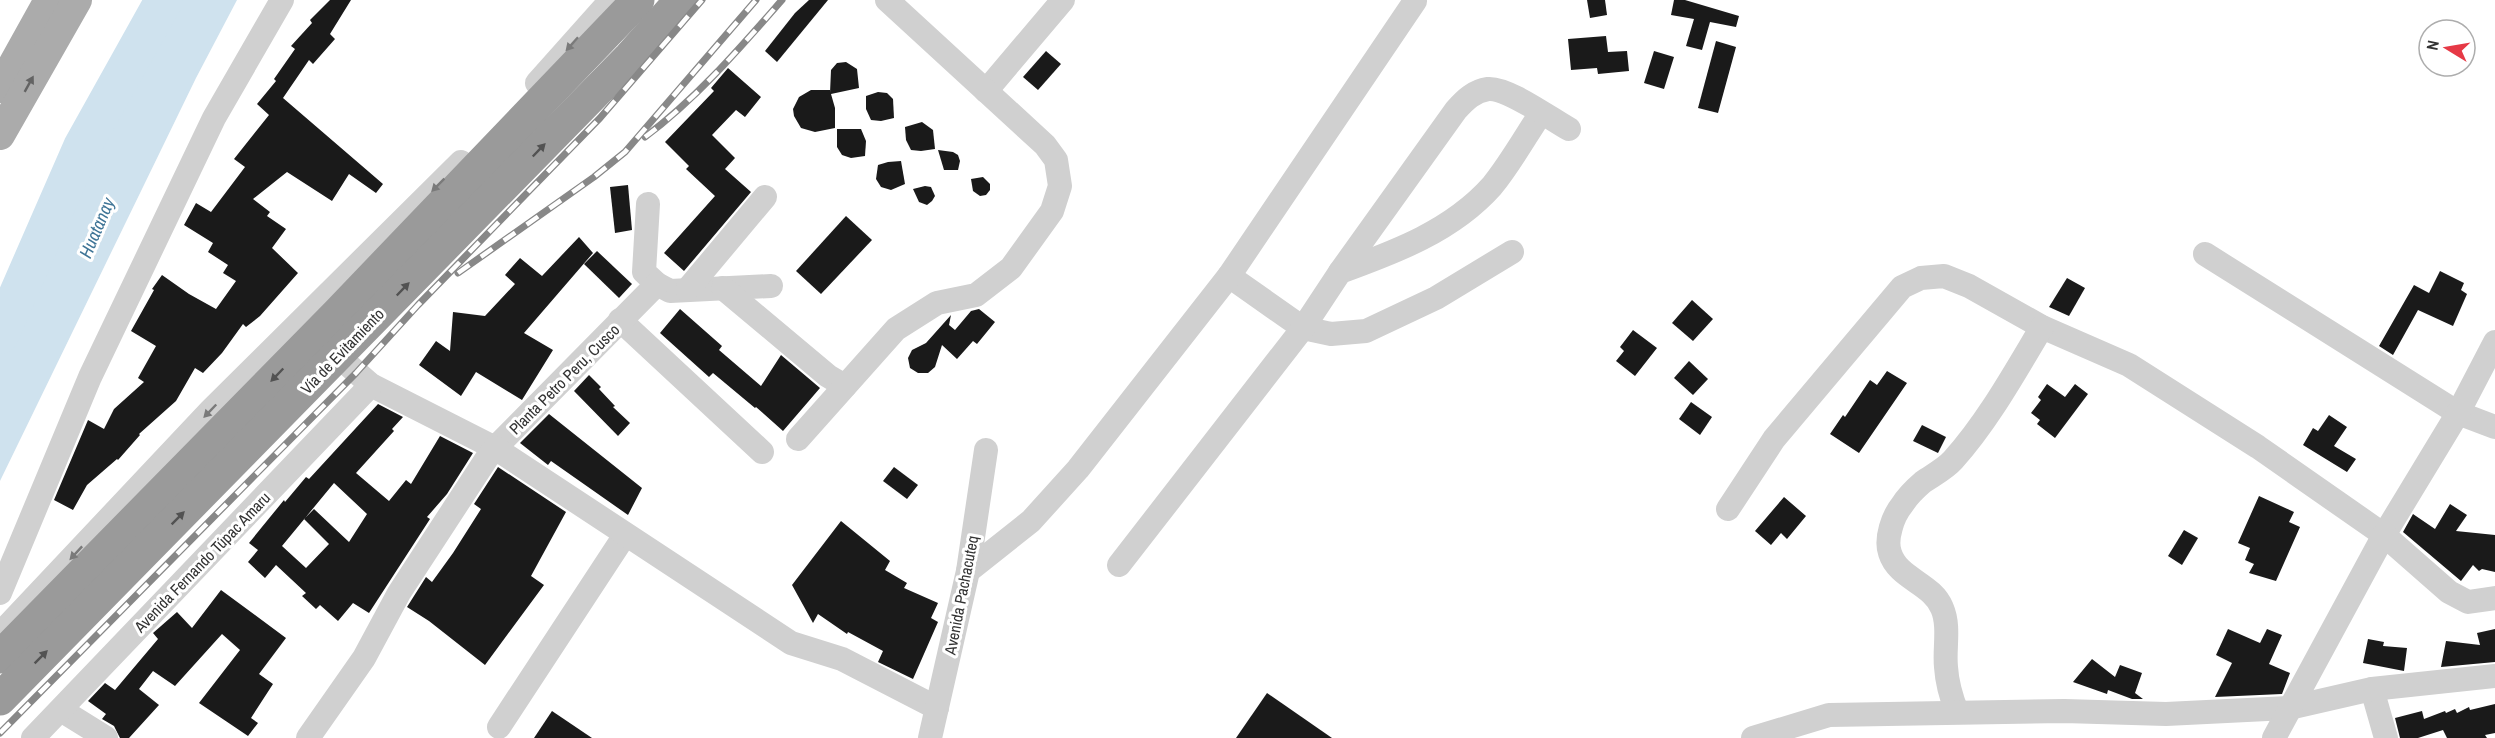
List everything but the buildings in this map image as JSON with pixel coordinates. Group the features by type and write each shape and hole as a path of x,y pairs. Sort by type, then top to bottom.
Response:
{"highway":[{"name":"Vía de Evitamiento","path":"0,657 518,116 638,0"},
{"name":"Vía de Evitamiento","path":"0,699 630,57 681,0"}],"main road":[{"path":"0,88 49,0"},
{"path":"0,135 77,0"}],"street":[{"path":"0,593 90,377 214,118 282,0"},
{"path":"0,634 211,410 518,116 611,0"},
{"path":"798,439 896,329 937,303 976,295 1011,268 1052,211 1060,186 1056,160 1045,145 886,0"},
{"path":"986,91 1063,0"},
{"path":"968,571 1031,521 1078,469 1229,276 1415,1"},
{"path":"1119,565 1303,328 1340,272 1456,110 1470,95 1489,89 1507,93 1569,129"},
{"path":"1340,272 1409,245 1458,216 1491,186 1541,113"},
{"path":"687,290 765,197"},
{"path":"648,204 644,272 657,284 670,291 771,286"},
{"path":"1229,276 1303,328 1331,334 1366,332 1436,298 1512,252"},
{"path":"2205,254 2458,413 2495,427"},
{"path":"1728,509 1774,439 1902,287 1921,278 1944,276 1969,286 2042,327 2129,365 2258,447 2384,535 2449,592 2468,602 2495,598"},
{"path":"620,320 657,284"},
{"path":"723,288 828,376 845,386"},
{"name":"Planta Petro Peru, Cusco","path":"338,356 371,385 495,448 620,320 762,452"},
{"path":"1957,712 1950,694 1946,667 1946,632 1942,608 1932,593 1895,566 1888,550 1891,527 1900,507 1921,484 1952,462 1971,437 2042,327"},
{"path":"2274,738 2384,535 2458,413 2495,342"},
{"name":"Avenida Fernando Túpac Amaru","path":"33,738 371,385"},
{"path":"308,738 363,658 399,593 495,448 790,643 842,659 937,708"},
{"name":"Avenida Pachacuteq","path":"930,738 968,571 986,450"},
{"path":"499,727 626,534"},
{"path":"1754,738 1829,715 2064,711 2166,714 2289,708 2372,689 2495,676"},
{"path":"2372,689 2386,738"},
{"path":"61,710 106,738"}],"water":[{"name":"Huatanay","path":"164,0 237,0 196,78 0,481 0,335 82,147"}],"waterway":[{"path":"0,335 82,147 164,0"}],"railway":[{"path":"0,733 356,373 418,305 600,118 702,0"},
{"path":"458,273 594,177 625,152 756,0"},
{"path":"645,137 700,89 782,0"}]}
